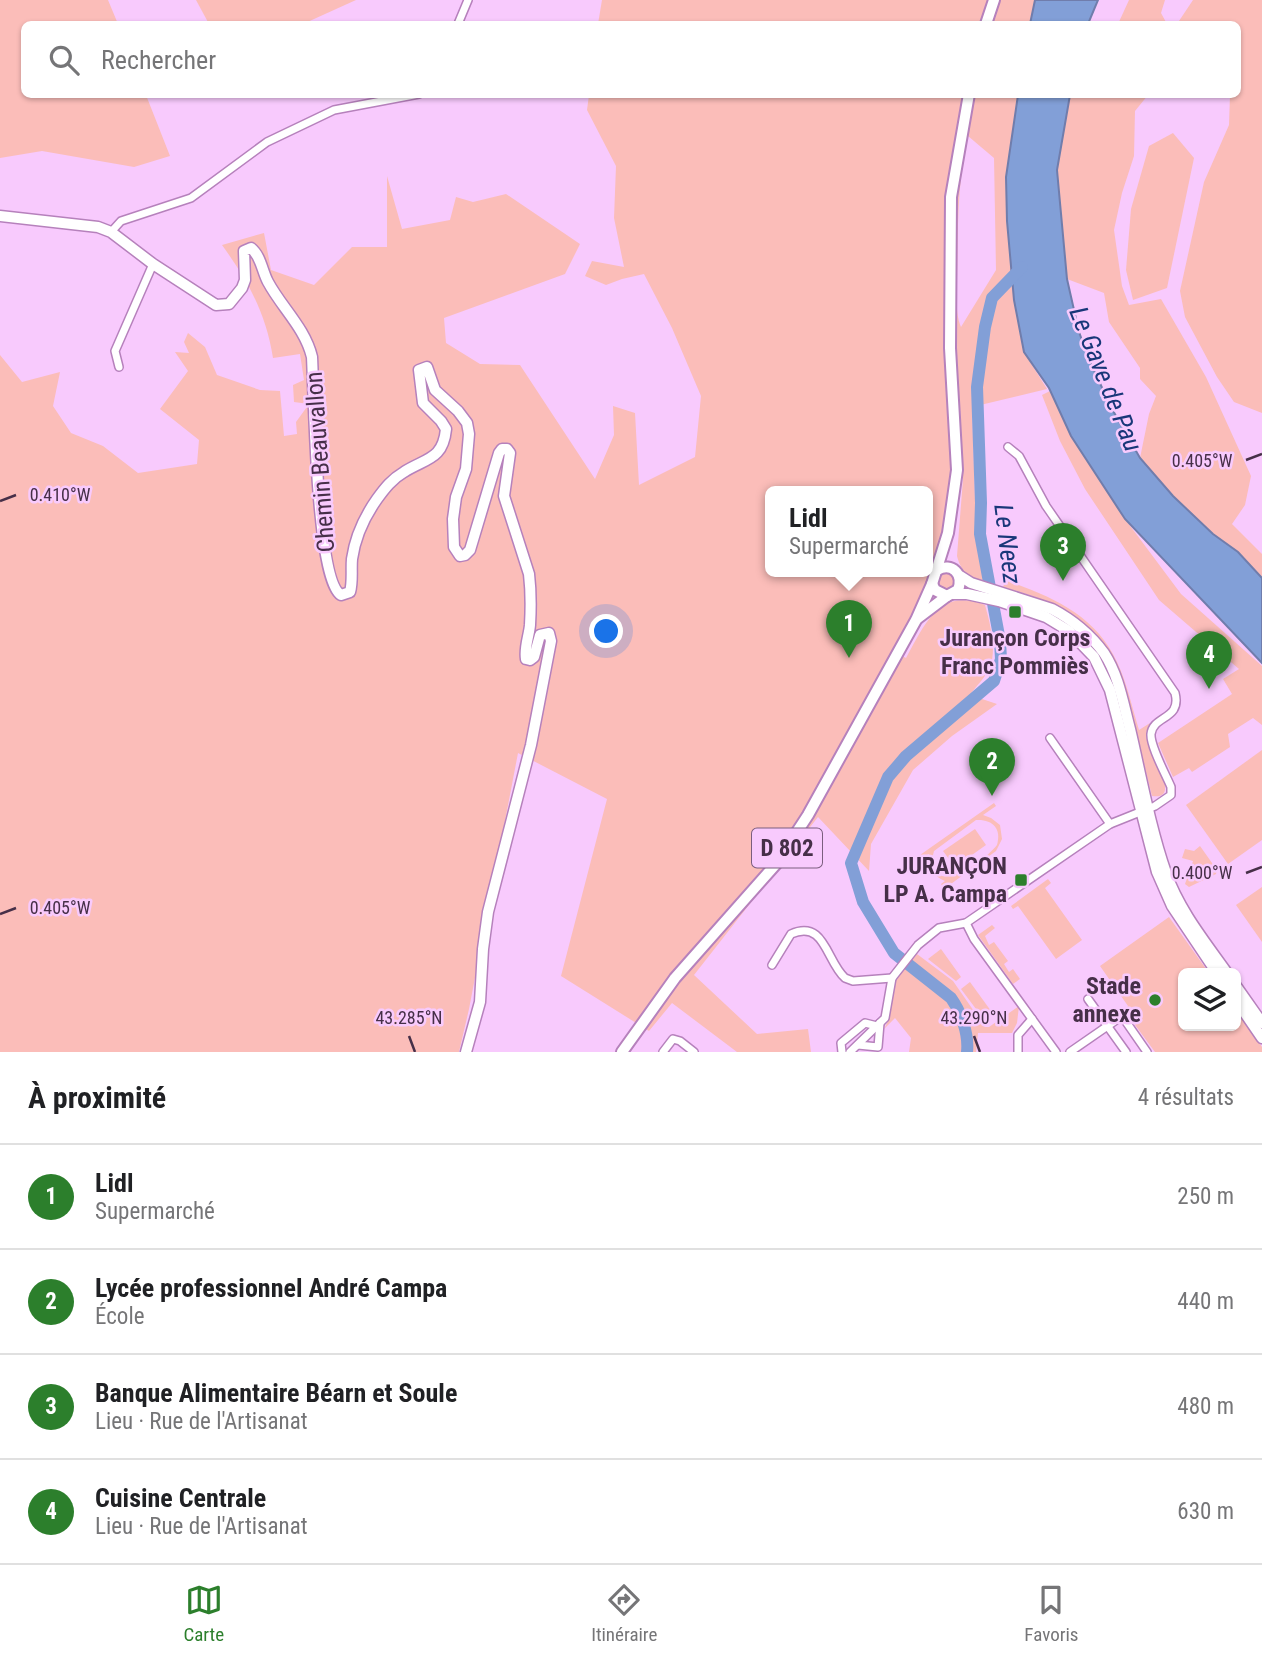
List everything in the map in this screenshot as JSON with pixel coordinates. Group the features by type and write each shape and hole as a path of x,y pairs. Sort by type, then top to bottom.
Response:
{"main road":[{"path":"987,21 993,0"},
{"path":"933,576 948,533 957,454 950,348 951,197 968,98"},
{"path":"933,577 935,590 950,595 958,590 948,533"},
{"path":"937,570 948,567 956,573"},
{"name":"D 802","path":"622,1052 675,978 776,864 808,816 916,620 932,584"},
{"name":"D 802","path":"916,620 950,595"}],"street":[{"path":"459,21 468,0"},
{"path":"0,216 98,227 111,232 121,221 191,198 267,142 334,110 398,98"},
{"name":"Chemin Beauvallon","path":"111,232 153,264 216,304 224,305 234,300 245,280 244,251 251,248 256,252 268,282 309,342 324,552 333,587 341,595 350,592 352,559 364,522 375,502 390,482 404,471 435,456 441,449 446,429 442,421 423,403 419,370 427,367 435,390 467,423 468,461 456,497 453,519 454,547 460,556 470,550 499,453 502,449 507,449 510,453 503,496 531,587 527,659 534,657 540,635 549,633 551,641 531,745 488,912 480,1002 466,1052"},
{"path":"119,367 115,351 153,264"},
{"path":"850,1052 885,1018 892,978 899,967 918,945 939,928 966,923 1110,824 1145,810 1171,795 1171,788 1151,733 1154,726 1173,713 1177,700 1175,694 1046,506 1019,456 1008,447"},
{"path":"956,573 981,591 1062,614 1084,631 1103,653 1119,687 1157,872 1167,897 1214,968"},
{"path":"950,595 981,591"},
{"path":"1050,738 1110,824"},
{"path":"1145,810 1168,878 1191,922 1223,968"},
{"path":"966,923 974,939 1056,1052"},
{"path":"772,965 791,934 805,930 817,935 845,978 853,981 892,978"},
{"path":"1241,993 1262,1023"},
{"path":"1088,999 1126,1052"},
{"path":"1241,1007 1262,1038"},
{"path":"1070,1052 1122,1016 1147,1052"},
{"path":"1018,1052 1018,1035 1032,1018"},
{"path":"842,1052 841,1044 865,1023 879,1024"},
{"path":"858,1045 878,1047 879,1024"},
{"path":"663,1052 673,1039 694,1052"}],"shaded area":[{"path":"0,0 108,0 117,21 21,21 21,98 147,98 170,156 134,167 42,151 0,158"},
{"path":"196,0 356,0 310,21 207,21"},
{"path":"602,0 1035,0 1031,21 598,21"},
{"path":"1129,0 1165,0 1161,13 1165,21 1119,21"},
{"path":"1193,0 1262,0 1262,413 1234,402 1217,377 1185,317 1180,291 1204,182 1229,125 1230,98 1241,98 1241,21 1179,21"},
{"path":"589,98 1018,98 1006,177 1014,300 1024,352 1047,389 972,407 976,530 985,582 967,574 957,556 963,479 960,408 954,409 944,572 955,577 954,586 946,591 938,586 902,656 906,658 927,622 945,605 956,601 969,601 985,605 992,636 992,660 986,674 970,695 997,704 952,736 913,770 871,844 869,871 818,817 694,975 757,1034 808,1029 811,1052 737,1052 672,1003 649,1031 561,976 607,799 518,753 459,1052 0,1052 0,355 22,382 60,372 53,406 71,433 103,446 138,473 197,464 199,440 160,409 188,371 175,352 189,353 184,342 188,333 205,347 217,375 260,390 280,391 284,436 297,434 296,422 309,404 294,402 293,385 304,380 300,354 273,358 266,326 255,298 222,245 264,233 271,270 314,285 352,247 387,247 387,176 402,229 450,220 456,197 473,202 506,194 580,244 565,274 444,318 446,343 480,364 520,365 595,479 614,435 613,406 635,413 639,485 695,457 701,396 672,328 644,274 606,285 585,276 592,261 624,267 614,218 616,166 587,110","holes":["968,136 994,158 996,270 961,327 957,304 958,225"]},
{"path":"1069,98 1146,98 1135,111 1134,156 1114,230 1122,286 1129,305 1161,299 1206,377 1251,476 1245,505 1232,524 1262,554 1262,578 1238,552 1213,534 1173,496 1140,458 1149,414 1156,396 1140,379 1140,368 1109,322 1104,293 1067,279 1057,170"},
{"path":"1173,133 1194,158 1167,288 1133,300 1126,270 1131,209 1149,146"},
{"path":"1050,391 1071,436 1125,519 1181,594 1262,666 1262,725 1253,718 1228,734 1230,747 1192,772 1189,768 1173,777 1158,743 1232,694 1223,679 1239,669 1159,600 1085,489 1060,441 1042,395"},
{"path":"1005,580 1070,609 1097,632 1108,646 1124,678 1139,730 1150,723 1146,738 1165,784 1165,791 1161,796 1152,796 1125,692 1113,663 1097,638 1074,617 1043,600 1003,588"},
{"path":"1262,750 1262,840 1228,864 1186,805"},
{"path":"994,803 996,806 983,815 1000,825 1002,839 996,851 944,889 941,884 945,881 934,874 930,867 929,854 922,858 920,855","holes":["976,820 987,821 997,829 997,845 962,872 939,875 931,863 934,851"]},
{"path":"975,829 986,845 955,867 943,851"},
{"path":"1200,846 1217,870 1216,874 1189,887 1185,884 1193,861 1182,858 1185,849 1194,851"},
{"path":"1048,879 1051,883 1045,888 1082,940 1056,959 1018,906 1013,909 1011,906"},
{"path":"1262,887 1262,942 1236,905"},
{"name":"Stade annexe","path":"1169,917 1205,968 1178,968 1178,1031 1241,1031 1241,1017 1262,1047 1262,1052 1155,1052 1124,1010 1128,1006 1100,966"},
{"path":"992,925 995,928 985,936 989,945 994,942 1008,961 1004,964 1009,972 1013,969 1020,979 1013,984 978,935"},
{"path":"941,949 961,977 956,981 928,959"},
{"path":"917,954 953,981 985,1027 989,1027 1019,1006 1017,1023 1012,1033 978,1033 976,1052 909,1052 911,1038 895,1018 884,1029 888,1021 895,981"},
{"path":"970,982 991,1011 982,1017 961,989"}],"water":[{"path":"1035,0 1098,0 1089,21 1031,21"},
{"path":"1018,98 1069,98 1057,170 1067,279 1079,332 1112,409 1140,458 1173,496 1213,534 1238,552 1262,578 1262,663 1125,519 1071,436 1049,388 1024,352 1014,300 1006,177"}],"waterway":[{"name":"Le Neez","path":"967,1052 965,1031 955,1004 894,953 863,902 851,863 888,777 906,756 994,681 1001,659 980,534 977,387 992,298 1022,267"}],"place":[{"name":"Banque Alimentaire Béarn et Soule","path":"1063,581"},
{"name":"Jurançon Corps Franc Pommiès","path":"1015,612"},
{"name":"Lidl","path":"849,658"},
{"name":"Cuisine Centrale","path":"1209,689"},
{"name":"Lycée professionnel André Campa","path":"992,796"},
{"name":"JURANÇON LP A. Campa","path":"1021,880"},
{"name":"Stade annexe","path":"1155,1000"}],"water label":[{"name":"Le Gave de Pau","path":"1106,379"}]}
